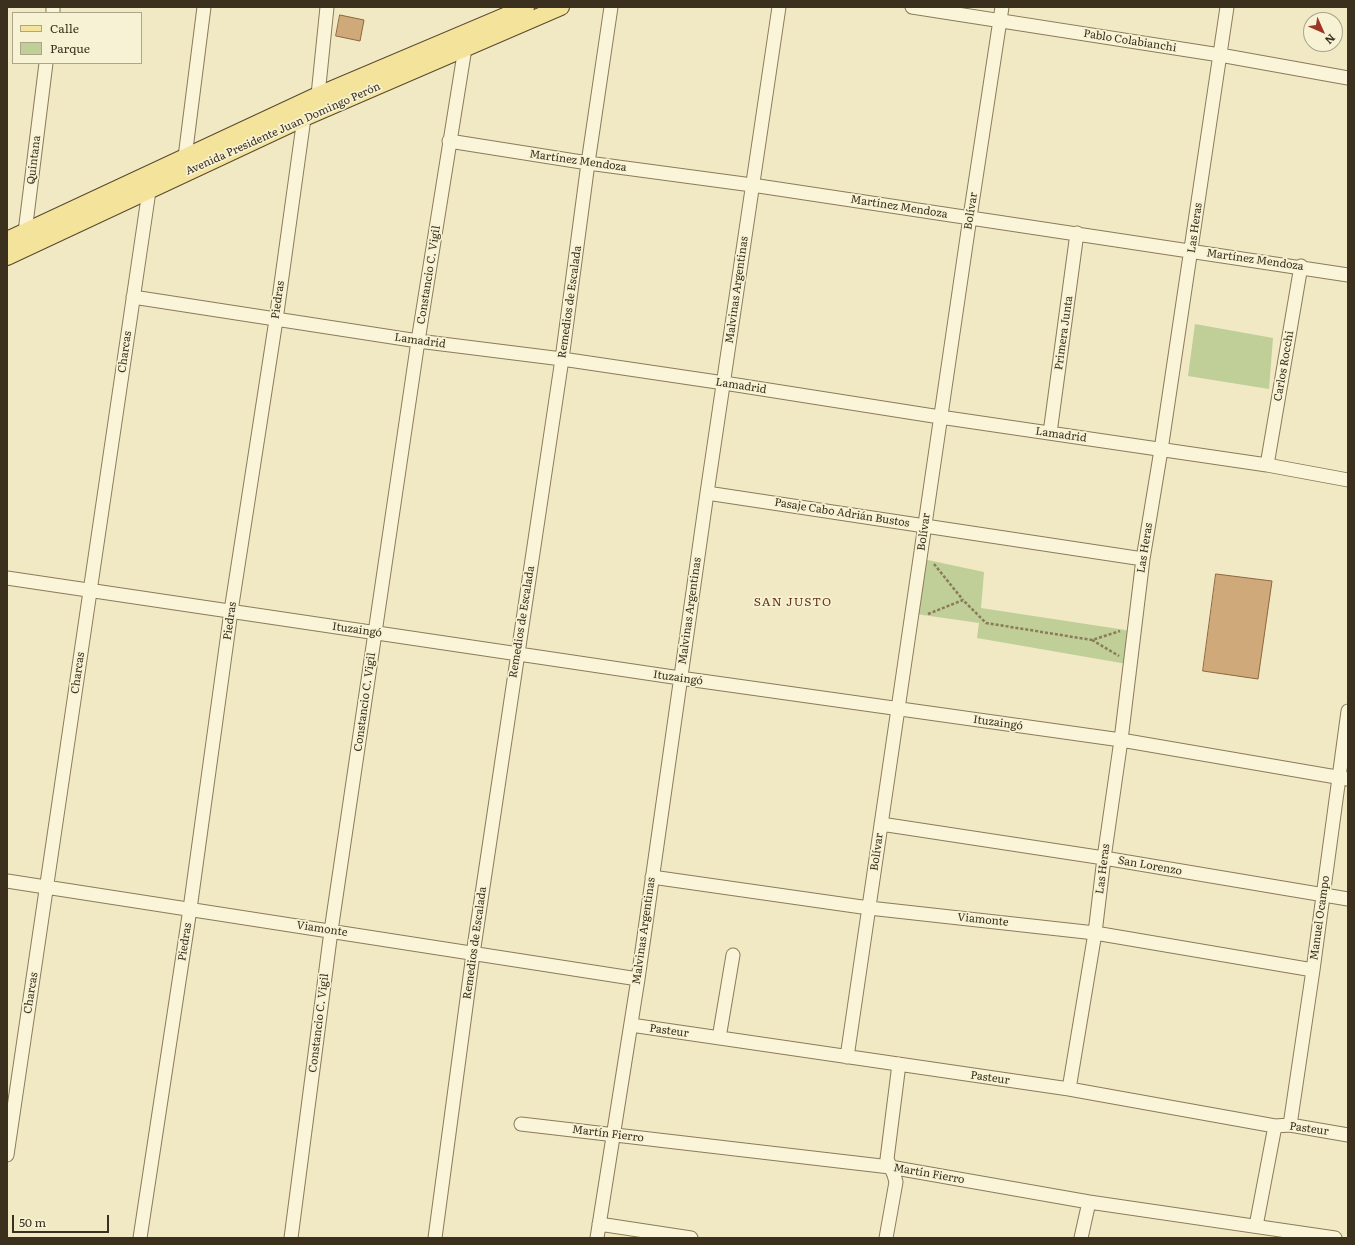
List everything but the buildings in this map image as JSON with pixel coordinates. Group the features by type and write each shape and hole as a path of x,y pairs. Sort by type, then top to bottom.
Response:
{"main road":[{"name":"Avenida Presidente Juan Domingo Perón","path":"7,240 318,95 526,7"},
{"name":"Avenida Presidente Juan Domingo Perón","path":"7,257 304,118 561,7"}],"street":[{"path":"185,157 204,7"},
{"name":"Piedras","path":"140,1238 190,909 231,611 276,320 304,118 318,95 327,7"},
{"name":"Remedios de Escalada","path":"435,1238 473,954 562,359 588,163 611,7"},
{"name":"Malvinas Argentinas","path":"597,1238 638,979 680,678 779,7"},
{"name":"Pablo Colabianchi","path":"912,7 1220,55 1348,78"},
{"name":"Bolívar","path":"847,1057 899,709 940,417 1002,7"},
{"name":"Las Heras","path":"1069,1089 1095,932 1121,740 1143,559 1192,250 1227,7"},
{"name":"Constancio C. Vigil","path":"291,1238 331,931 418,341 465,48"},
{"name":"Quintana","path":"25,232 46,64"},
{"name":"Martínez Mendoza","path":"450,141 588,163 752,185 1348,274"},
{"name":"Charcas","path":"7,1154 149,191"},
{"path":"7,250 25,232"},
{"name":"Primera Junta","path":"1050,433 1077,233"},
{"name":"Carlos Rocchi","path":"1267,465 1300,266"},
{"name":"Lamadrid","path":"133,297 418,341 562,359 724,383 940,417 1267,465 1348,480"},
{"name":"Pasaje Cabo Adrián Bustos","path":"707,493 1143,559"},
{"name":"Ituzaingó","path":"7,578 680,678 1121,740 1343,779"},
{"name":"Manuel Ocampo","path":"1290,1125 1323,895 1343,779 1348,711"},
{"name":"San Lorenzo","path":"881,824 1104,858 1348,899"},
{"name":"Viamonte","path":"652,877 869,908 1095,932 1313,970"},
{"name":"Viamonte","path":"7,881 638,979"},
{"path":"719,1038 733,955"},
{"name":"Pasteur","path":"631,1025 1069,1089 1275,1126 1290,1125 1348,1135"},
{"path":"886,1238 896,1182 887,1159 899,1064"},
{"name":"Martín Fierro","path":"521,1124 890,1168 1089,1202 1256,1226 1284,1234 1336,1238"},
{"path":"1256,1226 1275,1126"},
{"path":"1081,1238 1089,1202"},
{"path":"599,1224 691,1238"}],"path":[{"path":"934,564 963,600 986,624 1092,640 1119,657"},
{"path":"928,614 963,600"},
{"path":"1092,640 1120,631"}],"green space":[{"path":"1195,324 1273,338 1269,389 1188,376"},
{"path":"923,559 984,572 981,608 1132,631 1127,664 977,638 979,623 916,614"}],"district":[{"name":"SAN JUSTO","path":"793,602"}]}
